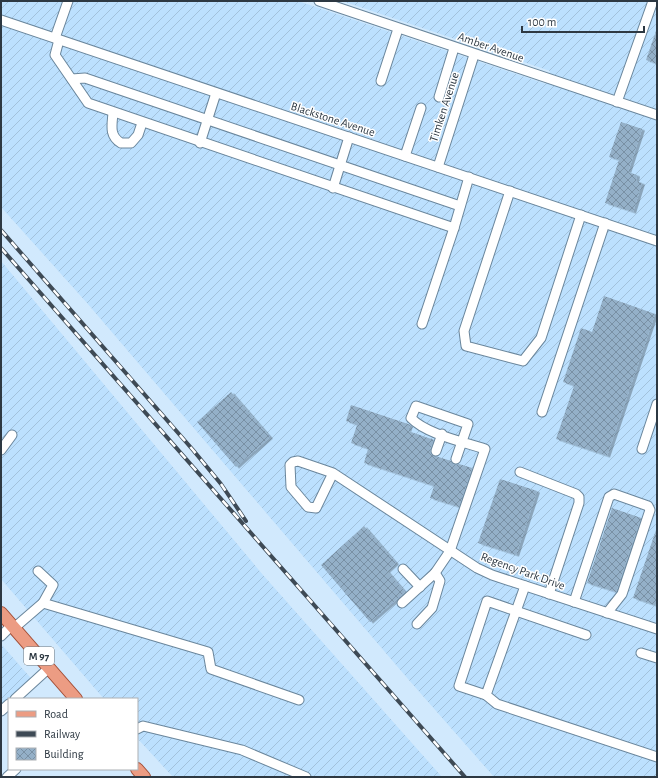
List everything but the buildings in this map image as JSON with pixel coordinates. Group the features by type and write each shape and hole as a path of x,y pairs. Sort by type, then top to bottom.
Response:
{"main road":[{"name":"M 97","path":"1,612 75,698"}],"street":[{"path":"68,1 57,39 55,55 88,104 454,228"},
{"name":"Amber Avenue","path":"318,1 657,115"},
{"path":"618,102 654,2"},
{"name":"Blackstone Avenue","path":"1,20 657,241"},
{"path":"381,81 398,28"},
{"path":"439,97 454,48"},
{"name":"Timken Avenue","path":"438,167 474,54"},
{"path":"72,79 85,78 460,206"},
{"path":"200,142 216,93"},
{"path":"405,156 421,108"},
{"path":"113,112 113,136 121,143 130,143 134,140 142,123"},
{"path":"333,188 349,137"},
{"path":"422,324 470,177"},
{"path":"510,191 464,331 466,346 523,361 541,338 581,215"},
{"path":"542,412 605,223"},
{"path":"642,449 657,404"},
{"path":"402,603 434,573 450,551 484,449 462,441 442,434 422,426 414,421 411,418 416,406 468,424 462,441 456,459"},
{"path":"436,451 442,434"},
{"path":"1,450 12,435"},
{"name":"Regency Park Drive","path":"333,473 316,508 308,507 291,487 290,464 293,462 298,461 333,473 477,568 524,586 657,630"},
{"path":"520,472 576,494 579,497 579,503 549,594"},
{"path":"574,602 609,497 614,494 648,506 650,510 622,594 608,613"},
{"path":"403,569 420,587"},
{"path":"1,636 43,603 53,585 38,571"},
{"path":"417,624 432,608 440,581 434,573"},
{"path":"486,695 524,586"},
{"path":"586,635 487,601 459,686 486,695 497,704 657,757"},
{"path":"43,603 208,652 211,669 298,700"},
{"path":"641,653 657,658"},
{"path":"16,698 49,668"},
{"path":"138,728 143,726 242,750 306,777"},
{"path":"7,777 15,770"}],"shaded area":[{"path":"1,1 298,1 546,84 550,71 342,1 657,1 657,777 494,777 408,679 87,303 1,207"},
{"path":"1,261 263,575 442,777 173,777 138,739 138,698 103,698 1,579"},
{"path":"1,644 36,684 20,698 8,698 8,709 1,715"}],"railway":[{"path":"1,230 193,450 221,484 246,521"},
{"path":"1,248 465,777"}]}
